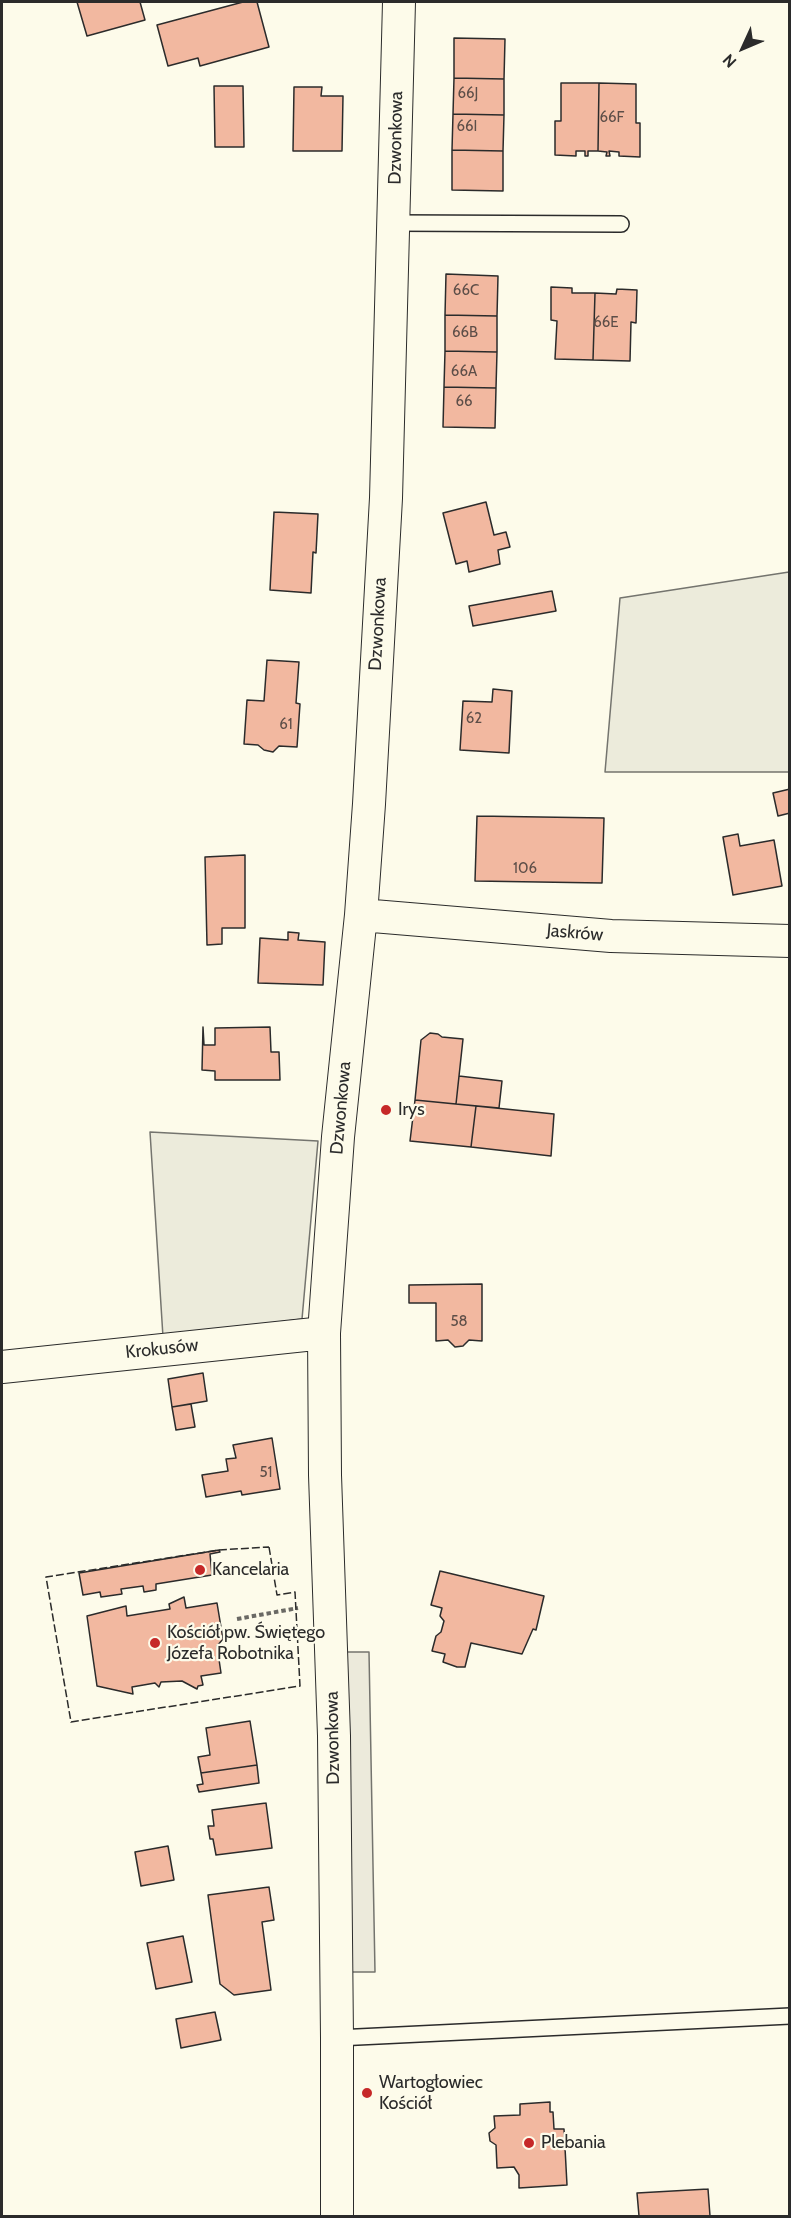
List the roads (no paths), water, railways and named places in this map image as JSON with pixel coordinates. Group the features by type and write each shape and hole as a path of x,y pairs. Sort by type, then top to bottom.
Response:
{"street":[{"name":"Dzwonkowa","path":"337,2217 333,1736 325,1475 324,1333 338,1137 361,915 369,804 386,498 399,2"},
{"name":"Jaskrów","path":"361,915 610,936 789,940"},
{"name":"Krokusów","path":"2,1367 324,1333"}],"lane":[{"path":"393,223 621,224"},
{"path":"337,2038 789,2016"}],"place":[{"name":"Irys","path":"386,1110"},
{"name":"Kancelaria","path":"200,1570"},
{"name":"Kościół pw. Świętego Józefa Robotnika","path":"155,1643"},
{"name":"Wartogłowiec Kościół","path":"367,2093"},
{"name":"Plebania","path":"529,2143"}]}
